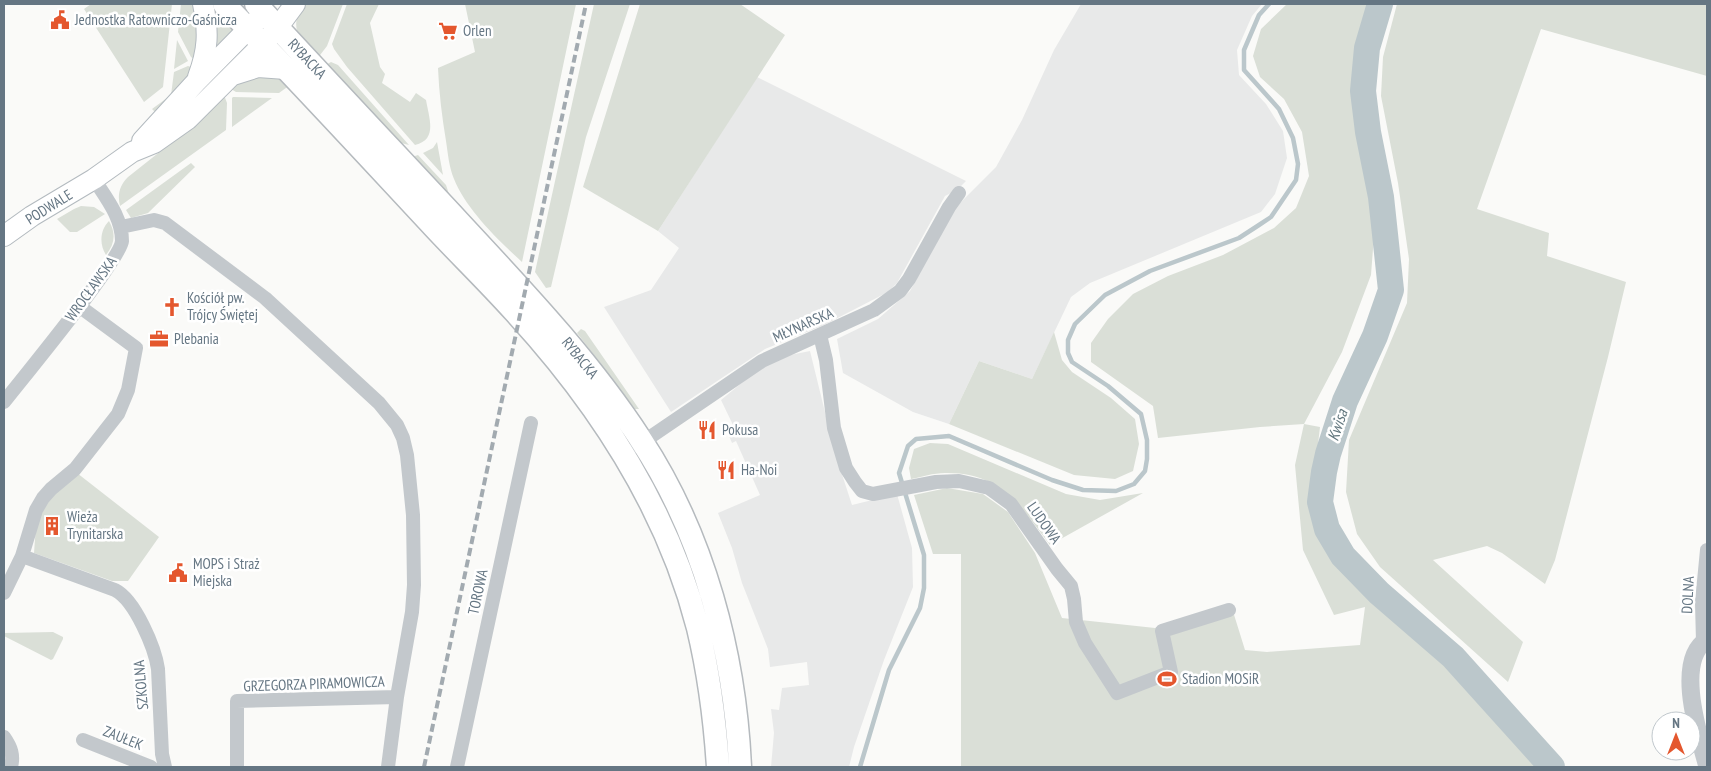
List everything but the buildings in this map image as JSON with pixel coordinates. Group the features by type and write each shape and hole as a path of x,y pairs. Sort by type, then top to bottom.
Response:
{"main road":[{"path":"196,82 207,50 208,39 202,4"},
{"name":"RYBACKA","path":"224,4 515,312 564,371 624,454 646,491 675,557 687,591 698,628 708,677 718,767"},
{"path":"94,179 132,152 154,142 188,119 231,76 256,37 267,12 295,4"},
{"name":"RYBACKA","path":"267,12 535,302 591,370 643,442 687,528 716,611 734,701 740,767"},
{"path":"132,152 196,82 256,37"},
{"path":"231,76 258,67 286,69"},
{"name":"PODWALE","path":"4,236 32,216 94,179"}],"street":[{"path":"94,179 119,220 121,227 154,220 165,223 265,298 379,403 390,414 400,431 407,454 411,491 414,585 388,767"},
{"name":"MŁYNARSKA","path":"624,454 762,361 874,310 900,291 917,266 949,207 959,193"},
{"name":"WROCŁAWSKA","path":"4,402 79,306 119,251 122,240 121,227"},
{"path":"4,593 22,556 36,510 43,498 75,469 118,414 128,390 136,348 79,306"},
{"name":"LUDOWA","path":"820,335 826,360 834,428 846,468 862,491 873,494 924,484 958,480 989,488 1011,504 1071,586 1076,622 1085,643 1117,693 1170,672 1162,631 1229,610"},
{"name":"TOROWA","path":"457,767 530,423"},
{"name":"DOLNA","path":"1705,641 1702,602 1707,550"},
{"name":"SZKOLNA","path":"22,556 115,590 130,605 149,638 156,657 162,754 165,767"},
{"path":"1705,641 1694,656 1691,673 1691,697 1707,765"},
{"name":"GRZEGORZA PIRAMOWICZA","path":"238,767 237,701 397,697"},
{"path":"4,737 13,754 11,767"},
{"name":"ZAUŁEK","path":"83,740 151,767"}],"shaded area":[{"path":"91,4 172,4 163,87 144,102 84,9"},
{"path":"181,4 196,4 199,13 197,61 191,57 178,32"},
{"path":"301,4 343,4 327,46 317,59 301,40 296,28"},
{"path":"347,4 379,4 370,23 380,67 385,74 382,83 410,102 416,93 426,100 430,127 427,138 422,142 415,145 347,67 334,49 332,44"},
{"path":"465,4 576,4 522,262 474,213 459,190 450,165 442,114 438,68 475,52"},
{"path":"594,4 630,4 586,137 551,287 546,288 535,272"},
{"path":"640,4 740,4 785,35 658,231 583,187"},
{"path":"1081,4 1262,4 1252,16 1237,50 1239,75 1266,104 1283,131 1287,158 1275,194 1261,212 1090,283 1071,297 1032,379 979,361 949,424 913,412 843,373 837,339 878,319 910,291 956,207 996,167 1022,120 1054,50"},
{"path":"1287,4 1370,4 1353,72 1360,143 1376,210 1371,275 1342,352 1304,424 1158,438 1153,406 1091,362 1091,343 1108,319 1133,294 1168,276 1223,255 1274,228 1296,208 1309,176 1302,132 1284,99 1260,77 1253,56 1261,29"},
{"path":"1397,4 1707,4 1707,76 1541,29 1477,209 1549,233 1547,256 1626,282 1555,560 1545,584 1502,553 1487,546 1433,560 1523,642 1508,682 1380,567 1357,534 1346,492 1349,440 1407,303 1409,259 1398,183 1381,96 1383,57"},
{"path":"214,7 238,31 215,52 216,32"},
{"path":"177,40 188,61 174,69"},
{"path":"331,62 338,65 409,145 401,143 324,66"},
{"path":"188,66 194,68 182,90 156,113 152,109 171,95 174,72"},
{"path":"271,72 290,85 279,93 236,92 231,89 241,78"},
{"path":"757,77 966,181 957,190 945,196 897,283 888,292 824,325 765,349 671,412 604,307 651,290 679,248 658,231"},
{"path":"224,95 227,103 226,130 120,206 120,190 128,177 181,135"},
{"path":"233,97 272,98 232,127"},
{"path":"437,142 443,175 423,153 433,148"},
{"path":"418,155 446,185 449,194 447,196 412,157"},
{"path":"191,163 195,167 148,213 131,218 126,210"},
{"path":"81,206 94,207 105,214 77,232 70,232 57,219"},
{"path":"109,221 113,230 113,238 111,247 106,255 102,246 102,233"},
{"path":"581,329 585,331 639,409 635,409 577,333"},
{"path":"1054,332 1062,360 1072,372 1111,398 1135,419 1139,444 1133,471 1115,479 1074,475 949,424 979,361 1032,379"},
{"path":"810,351 835,453 852,505 897,494 912,548 913,587 884,660 849,767 771,767 774,733 771,709 779,710 782,688 809,685 807,662 770,667 768,649 742,583 732,548 718,513 760,495 736,441 732,443 726,429 733,425 721,400 769,363 785,356"},
{"name":"Stadion MOSiR","path":"1304,424 1320,427 1313,509 1326,549 1433,652 1537,767 961,767 961,554 933,554 914,495 947,488 983,494 1008,512 1035,553 1062,618 1155,628 1231,605 1245,650 1267,652 1360,645 1365,607 1334,615 1303,550 1295,465"},
{"path":"930,443 948,444 1066,494 1100,500 1143,493 1050,545 1018,504 995,485 981,478 964,474 941,473 911,479 909,468 914,449"},
{"path":"77,473 159,537 128,581 112,581 34,553 36,525 43,503"},
{"path":"53,632 63,637 63,639 51,660 4,636 4,633"}],"waterway":[{"path":"860,767 889,670 920,608 924,588 924,555 899,473 908,446 916,439 949,436 1052,480 1083,490 1116,491 1134,484 1145,471 1147,440 1141,414 1108,386 1072,362 1068,353 1068,340 1075,324 1105,295 1150,271 1239,238 1271,217 1296,180 1298,164 1293,138 1279,109 1244,70 1244,50 1259,15 1269,4"},
{"name":"Kwisa","path":"1380,4 1367,48 1363,91 1368,132 1381,197 1391,290 1375,336 1345,401 1328,454 1320,502 1327,529 1343,556 1379,593 1453,657 1552,767"}],"railway":[{"path":"424,767 586,4"}],"place":[{"name":"Jednostka Ratowniczo-Gaśnicza","path":"60,20"},
{"name":"Orlen","path":"448,31"},
{"name":"Kościół pw. Trójcy Świętej","path":"172,307"},
{"name":"Plebania","path":"159,339"},
{"name":"Pokusa","path":"707,430"},
{"name":"Ha-Noi","path":"726,470"},
{"name":"Wieża Trynitarska","path":"52,526"},
{"name":"MOPS i Straż Miejska","path":"178,573"},
{"name":"Stadion MOSiR","path":"1167,679"}]}
